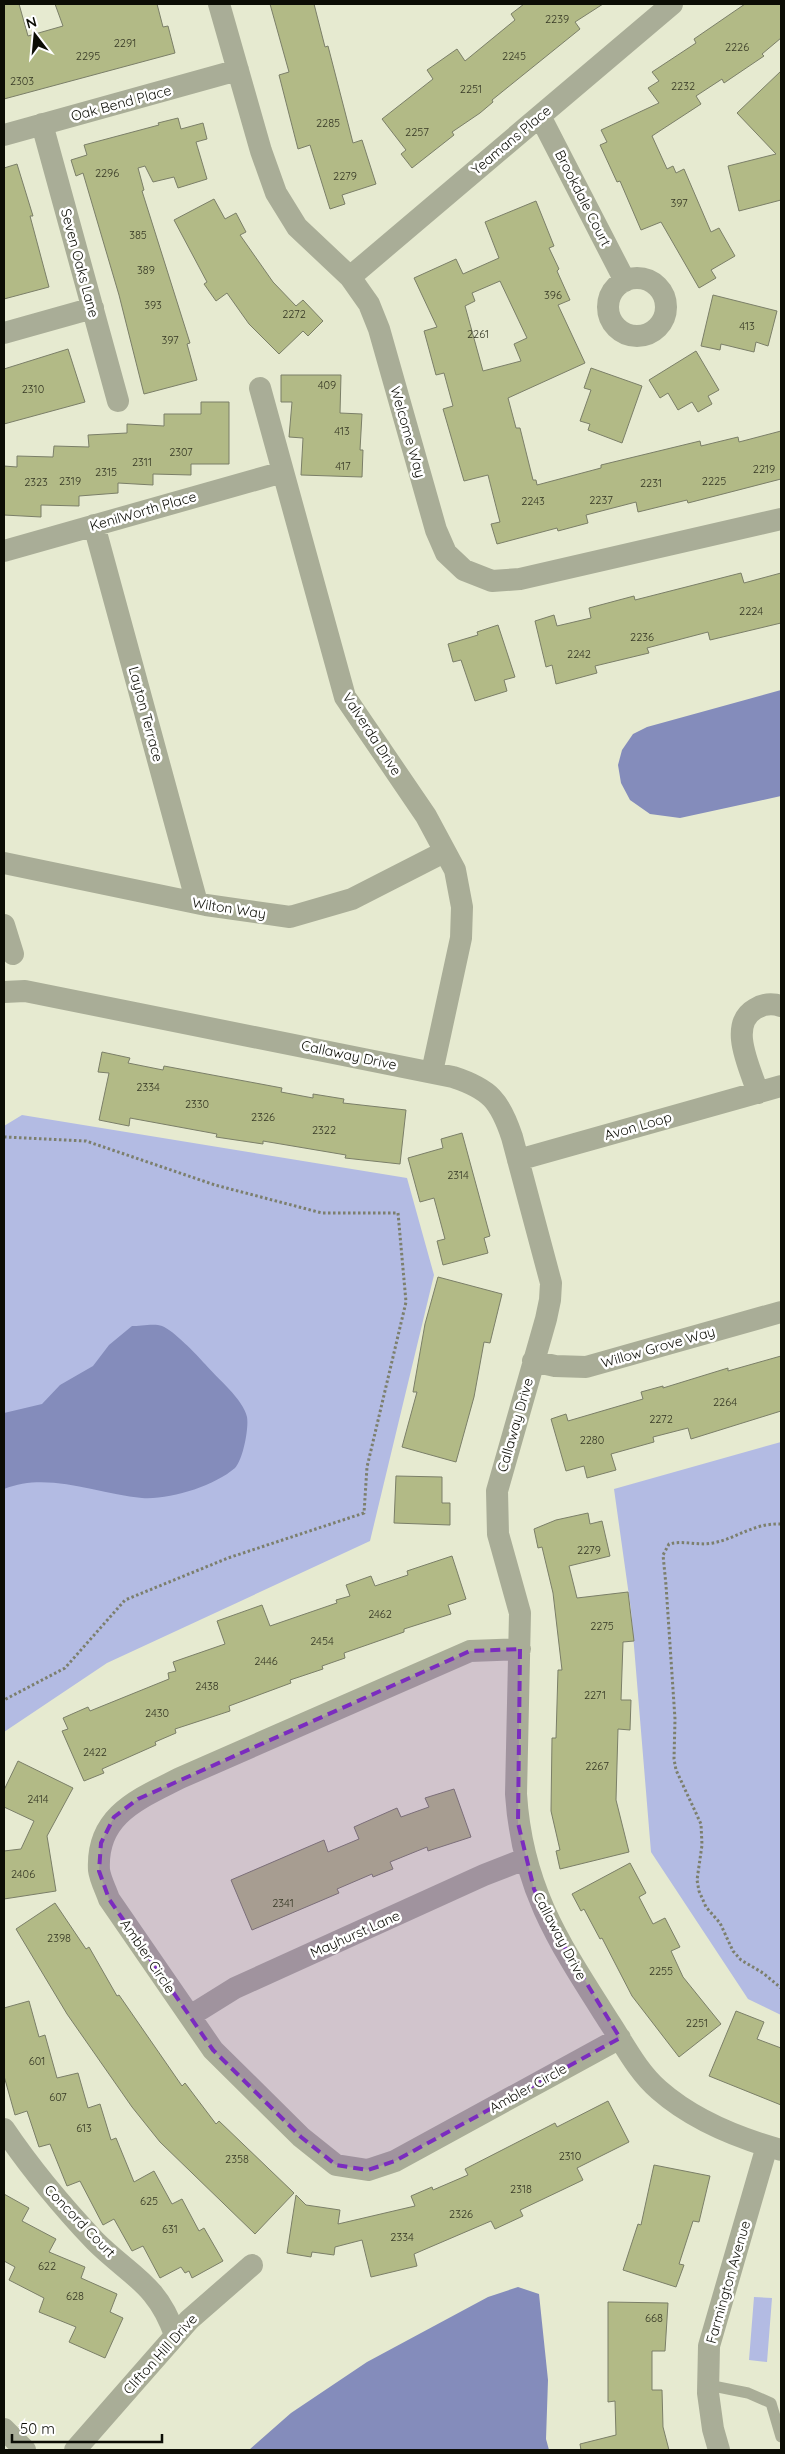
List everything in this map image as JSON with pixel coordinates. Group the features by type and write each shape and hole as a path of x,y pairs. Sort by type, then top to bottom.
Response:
{"street":[{"name":"Welcome Way","path":"219,4 261,151 276,193 297,227 350,277 369,304 379,329 436,530 446,553 464,570 492,581 520,579 781,519"},
{"name":"Yeamans Place","path":"350,277 672,4"},
{"name":"Oak Bend Place","path":"4,135 238,70"},
{"name":"Brookdale Court","path":"540,116 625,281"},
{"name":"Seven Oaks Lane","path":"42,124 118,401"},
{"path":"4,333 93,308"},
{"name":"Valverda Drive","path":"260,388 345,697 426,816 455,870 460,898 461,938 432,1072"},
{"name":"KenilWorth Place","path":"4,551 283,472"},
{"name":"Layton Terrace","path":"94,525 197,903"},
{"name":"Wilton Way","path":"4,862 197,903 290,917 352,900 444,852"},
{"path":"4,925 12,954"},
{"name":"Callaway Drive","path":"4,992 26,991 432,1072 473,1084 487,1091 496,1101 504,1114 518,1160 551,1283 550,1300 497,1492 498,1534 520,1613 516,1794 518,1823 525,1859 534,1889 550,1923 573,1964 640,2070 659,2090 685,2109 742,2138 774,2148"},
{"path":"758,1093 741,1037 742,1028 745,1019 753,1010 763,1005 781,1006"},
{"name":"Avon Loop","path":"518,1160 781,1086"},
{"name":"Willow Grove Way","path":"534,1361 555,1366 586,1366 781,1312"},
{"name":"Ambler Circle","path":"520,1649 470,1651 180,1778 138,1799 114,1817 101,1843 99,1871 109,1899 213,2050 301,2137 336,2165 368,2170 395,2161 620,2038"},
{"name":"Mayhurst Lane","path":"190,2016 235,1988 525,1859"},
{"name":"Concord Court","path":"4,2129 28,2165 75,2220 102,2248 153,2292 168,2316 175,2335"},
{"name":"Farmington Avenue","path":"719,2450 713,2429 708,2385 709,2346 774,2148"},
{"name":"Clifton Hill Drive","path":"75,2450 175,2335 252,2265"},
{"path":"4,2429 25,2450"}],"lane":[{"path":"708,2385 748,2393 771,2403 781,2437"}],"path":[{"path":"4,1136 86,1141 215,1185 322,1213 398,1213 406,1302 367,1467 364,1513 228,1558 125,1600 65,1668 4,1700"},
{"path":"781,1524 755,1527 716,1542 700,1545 677,1542 669,1544 662,1555 666,1585 675,1719 674,1759 676,1770 701,1824 702,1845 697,1880 699,1891 706,1907 720,1923 732,1951 741,1960 763,1973 781,1988"}],"highlighted area":[{"path":"520,1649 518,1823 534,1889 550,1923 620,2038 395,2161 368,2170 336,2165 301,2137 213,2050 109,1899 99,1871 101,1843 114,1817 138,1799 470,1651"}],"shaded area":[{"path":"781,690 781,796 680,818 650,814 630,800 621,783 618,765 622,750 633,734 647,727"},
{"path":"22,1115 407,1178 434,1275 370,1541 107,1663 4,1732 4,1126"},
{"path":"159,1325 167,1328 185,1343 241,1403 247,1417 247,1428 243,1451 235,1468 216,1481 204,1486 165,1497 142,1498 125,1496 73,1485 38,1482 4,1489 4,1413 42,1404 60,1385 93,1366 109,1345 132,1326"},
{"path":"781,1442 781,2015 748,1999 651,1852 631,1610 614,1489"},
{"path":"518,2287 539,2294 548,2380 546,2439 549,2450 249,2450 291,2413 367,2362 488,2297"},
{"path":"754,2297 772,2298 767,2362 749,2360"}],"building":[{"path":"4,4 19,4 28,36 63,26 55,4 157,4 163,27 168,26 175,53 4,99"},
{"path":"270,4 314,4 325,47 328,46 353,143 362,140 376,184 342,195 345,204 330,209 310,145 298,149 279,75 289,72"},
{"path":"524,4 603,4 575,22 580,29 492,100 493,102 480,113 452,132 454,135 412,168 401,154 406,150 382,119 433,79 427,70 457,49 465,61 515,20 511,14"},
{"path":"745,4 781,4 781,38 762,54 764,56 724,83 722,79 696,96 701,104 652,136 667,169 673,166 676,173 684,169 711,232 719,228 735,256 711,270 716,278 699,288 661,222 641,230 620,181 617,182 600,145 607,142 601,130 659,103 648,88 659,81 652,72 696,43 694,39"},
{"path":"781,71 781,200 739,211 728,166 776,154 737,113"},
{"path":"178,118 181,129 203,123 207,139 196,142 207,179 178,188 174,177 153,182 145,166 138,168 144,190 142,191 190,343 187,344 197,380 144,394 119,295 83,173 76,176 71,160 87,155 84,145"},
{"path":"17,164 33,216 30,216 49,287 4,299 4,168"},
{"path":"214,199 225,219 236,213 246,232 240,235 273,282 296,306 303,300 323,321 308,336 303,331 279,354 249,324 227,293 216,301 204,284 207,282 174,220"},
{"path":"536,201 554,246 549,248 570,300 558,305 585,363 508,398 516,428 520,428 533,480 536,480 537,485 601,468 601,465 700,441 701,446 738,437 739,442 781,431 781,479 688,503 687,500 638,512 636,502 586,515 588,523 558,531 557,528 497,544 491,524 500,522 488,475 464,481 443,409 453,406 444,373 436,375 424,331 437,327 414,278 456,259 463,274 499,258 485,222","holes":["500,281 527,338 514,344 521,361 483,371 465,306 475,301 472,293"]},
{"path":"713,295 777,311 768,346 756,342 754,352 721,344 720,350 701,346"},
{"path":"68,349 85,402 4,424 4,369"},
{"path":"696,351 719,390 708,396 712,404 698,412 692,402 678,410 668,393 660,398 649,380"},
{"path":"591,368 642,386 622,443 588,430 590,424 580,421 591,390 584,388"},
{"path":"281,375 341,375 340,413 362,414 360,450 363,450 362,477 301,475 303,438 289,437 292,402 281,402"},
{"path":"201,402 229,402 229,464 191,464 191,475 153,474 153,485 118,483 118,493 79,496 79,506 41,505 41,517 4,515 4,466 17,467 17,456 53,457 54,446 89,447 88,435 127,433 127,424 164,426 164,414 201,414"},
{"path":"741,573 744,583 781,573 781,623 710,640 708,632 647,648 649,653 595,666 597,673 556,684 552,665 546,667 535,621 554,615 557,626 591,618 589,608 634,596 635,600"},
{"path":"498,625 515,677 504,680 507,691 475,701 461,660 453,662 448,644 478,635 477,632"},
{"path":"102,1052 130,1058 128,1063 163,1070 164,1066 282,1088 281,1092 313,1098 313,1094 344,1099 343,1103 406,1110 400,1164 345,1158 346,1155 263,1141 263,1144 216,1137 217,1134 130,1118 129,1126 99,1120 109,1073 98,1072"},
{"path":"462,1133 490,1236 484,1238 488,1253 443,1265 437,1241 445,1239 434,1198 420,1202 408,1158 443,1148 441,1139"},
{"path":"438,1277 502,1294 490,1343 484,1342 474,1397 456,1462 402,1447 417,1392 413,1392 425,1324"},
{"path":"781,1356 781,1411 691,1439 688,1428 653,1437 654,1442 611,1454 616,1470 587,1478 584,1466 566,1471 551,1419 566,1414 568,1421 643,1399 641,1392 663,1386 663,1388 728,1368 728,1371"},
{"path":"396,1476 442,1477 442,1503 450,1503 450,1525 394,1523"},
{"path":"588,1513 590,1524 602,1521 610,1556 569,1566 577,1598 628,1592 634,1641 623,1642 621,1700 631,1700 630,1730 618,1729 616,1800 629,1852 560,1869 556,1851 560,1850 551,1811 552,1738 556,1738 558,1670 562,1670 553,1593 542,1547 538,1548 534,1529 556,1520"},
{"path":"452,1556 466,1599 448,1605 451,1614 404,1629 404,1632 344,1653 345,1658 322,1666 323,1669 290,1680 291,1683 229,1706 230,1711 175,1729 176,1733 155,1742 156,1745 102,1769 104,1773 84,1781 62,1731 68,1729 63,1718 88,1707 90,1711 169,1679 168,1673 176,1671 173,1662 225,1644 217,1621 262,1605 270,1626 337,1603 336,1600 350,1596 346,1585 371,1576 375,1586 408,1575 407,1571"},
{"path":"18,1761 73,1788 47,1836 56,1891 4,1899 4,1851 21,1849 34,1821 4,1807 4,1790"},
{"path":"454,1789 471,1837 428,1851 427,1847 390,1862 393,1869 373,1877 372,1874 337,1889 339,1893 252,1930 231,1880 324,1840 328,1852 359,1839 354,1827 397,1808 401,1817 429,1807 425,1798"},
{"path":"630,1863 646,1893 639,1897 653,1924 665,1918 680,1947 671,1951 683,1977 721,2024 679,2057 632,1996 602,1938 600,1939 584,1909 581,1911 572,1894"},
{"path":"55,1903 86,1949 89,1947 117,1996 119,1995 182,2086 185,2083 216,2124 219,2121 294,2193 255,2234 160,2142 132,2107 67,2014 16,1929"},
{"path":"29,2001 39,2037 45,2035 57,2078 78,2073 88,2108 100,2104 111,2140 116,2138 134,2182 154,2171 172,2204 182,2199 199,2231 204,2228 223,2261 192,2278 189,2271 185,2273 181,2267 160,2278 143,2246 132,2251 114,2219 103,2225 80,2181 67,2186 50,2144 39,2147 27,2111 15,2115 4,2076 4,2008"},
{"path":"736,2011 764,2022 757,2039 781,2048 781,2105 709,2076"},
{"path":"608,2101 629,2142 577,2168 583,2180 520,2210 523,2216 495,2229 491,2221 414,2254 417,2266 371,2277 362,2240 335,2247 334,2255 312,2252 311,2257 287,2253 296,2195 306,2205 340,2210 338,2224 415,2206 411,2196 432,2187 433,2190 468,2175 465,2169 555,2123 557,2127"},
{"path":"654,2165 710,2176 699,2222 693,2221 679,2264 684,2265 676,2287 623,2270 638,2224 641,2225"},
{"path":"4,2194 29,2208 22,2221 56,2239 49,2252 85,2267 81,2278 117,2294 110,2312 123,2318 105,2358 69,2342 76,2327 39,2312 44,2298 9,2280 15,2267 4,2261"},
{"path":"608,2302 668,2303 665,2351 652,2351 652,2390 662,2390 663,2427 669,2450 581,2450 580,2444 616,2435 615,2401 608,2402"}]}
